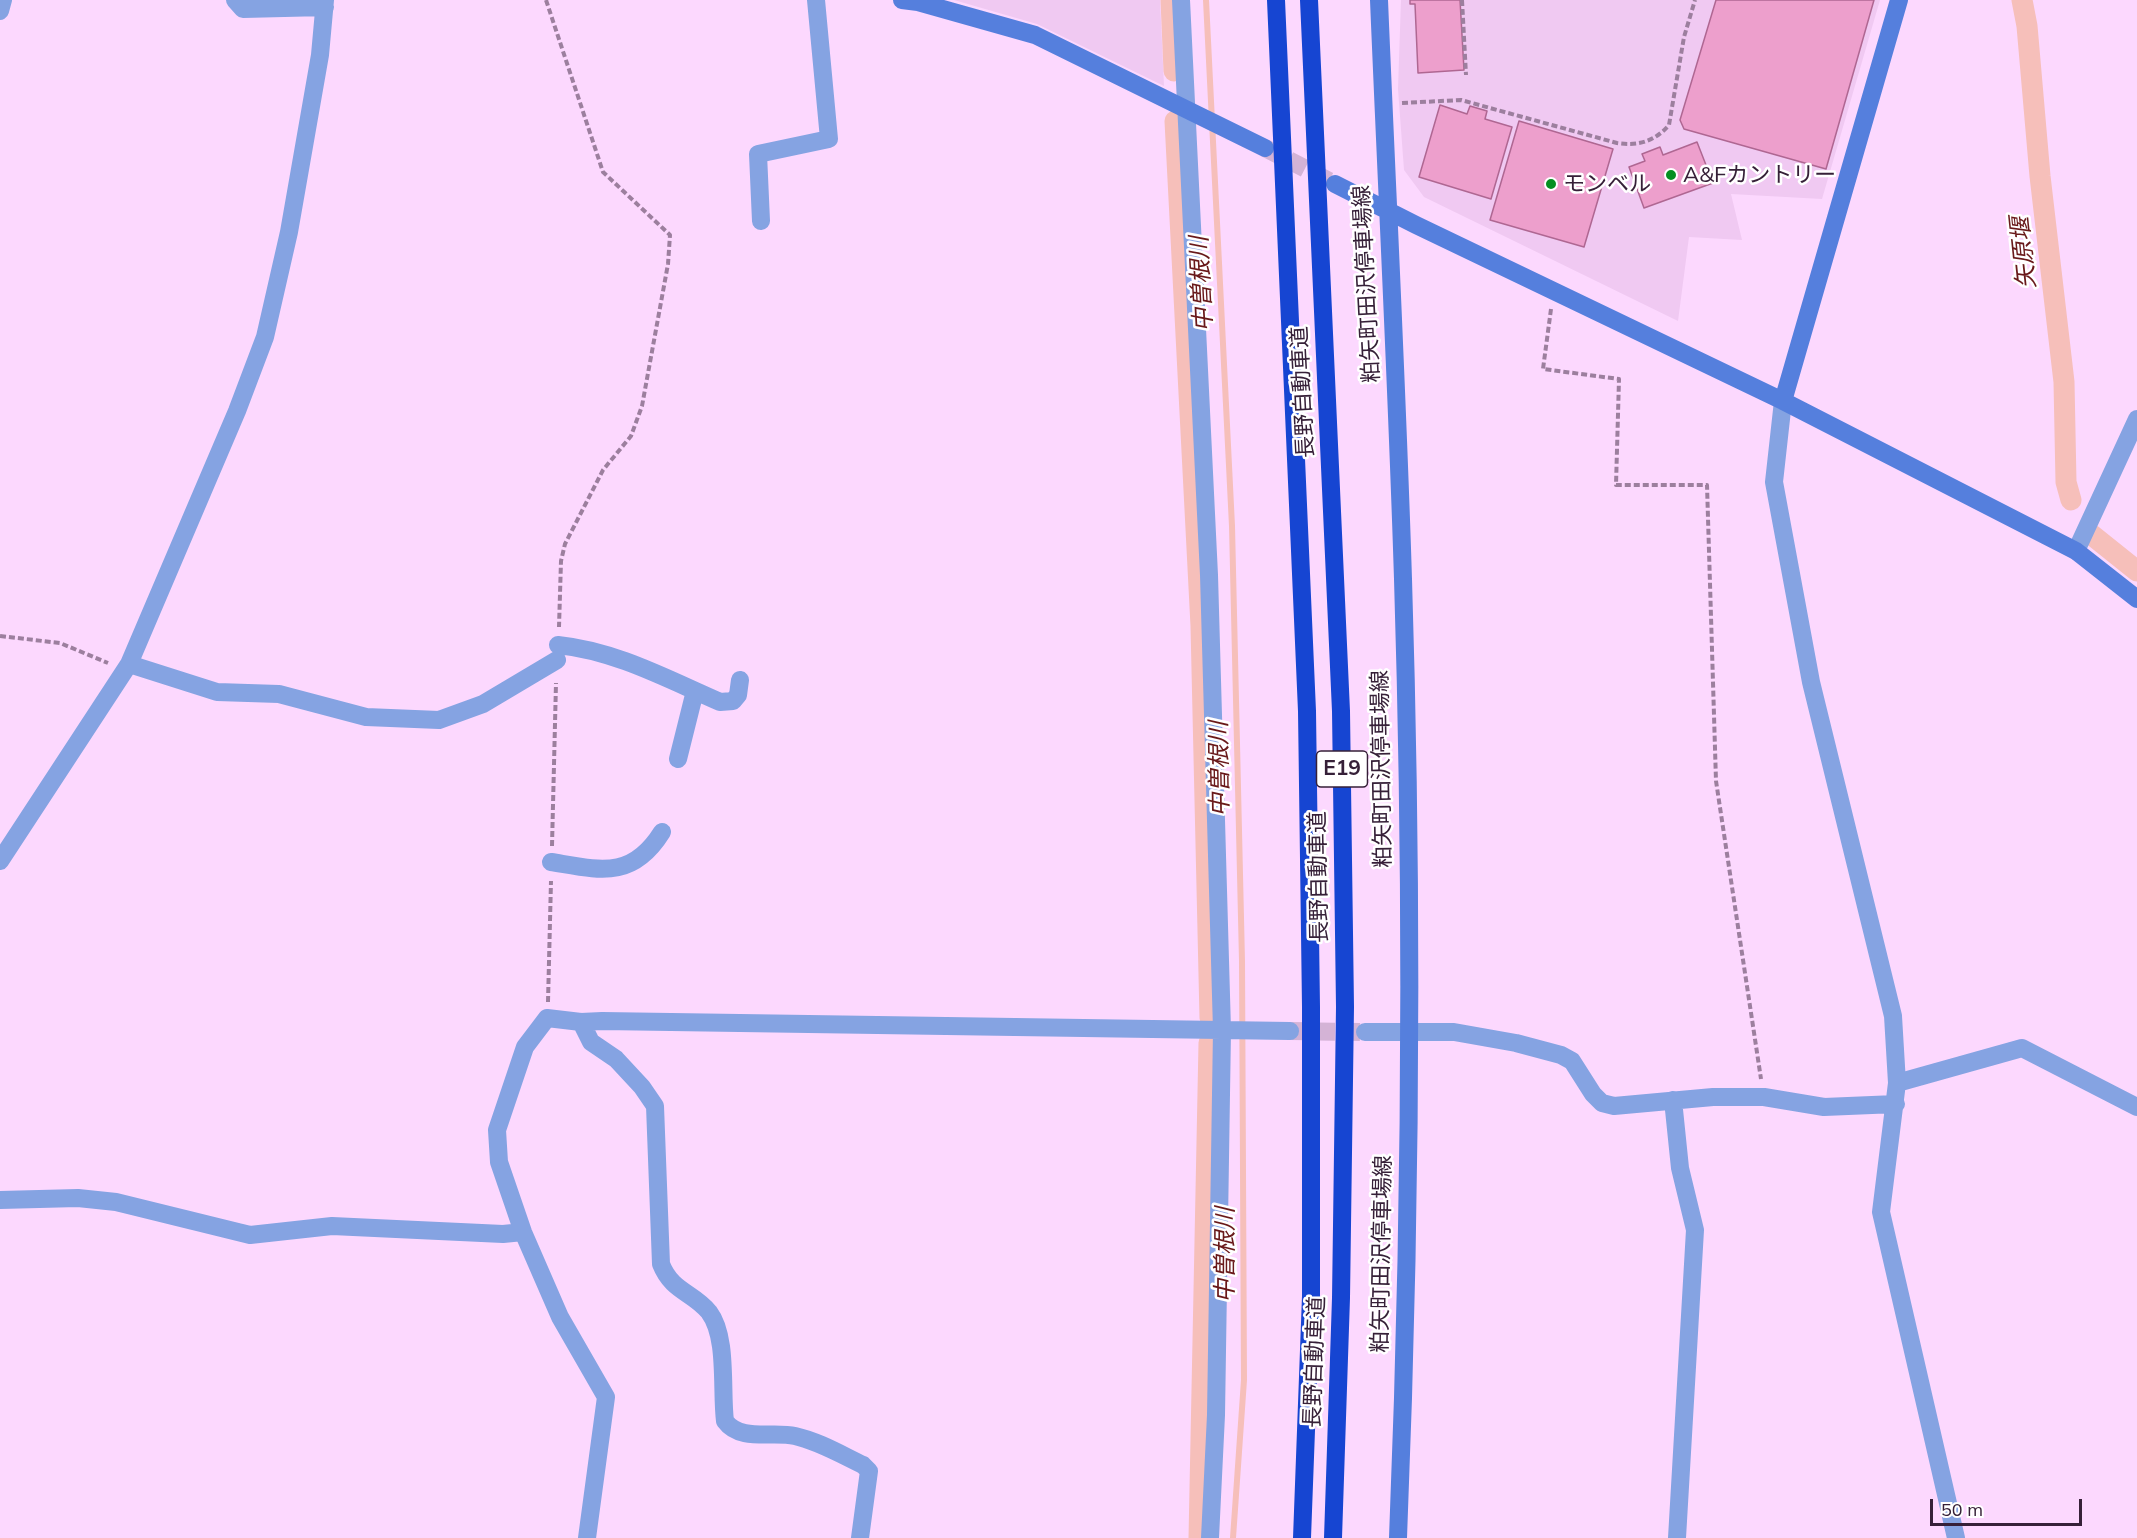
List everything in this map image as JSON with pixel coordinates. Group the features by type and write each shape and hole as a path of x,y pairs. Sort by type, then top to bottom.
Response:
{"highway":[{"name":"長野自動車道","path":"1276,0 1305,675 1308,806 1311,1296 1302,1538"},
{"name":"長野自動車道","path":"1309,0 1341,711 1344,1053 1341,1298 1333,1538"}],"street":[{"path":"0,11 3,0"},
{"path":"0,861 127,667 237,411 265,337 290,232 302,168 320,55 325,3 243,9 235,0"},
{"path":"761,222 758,154 829,139 816,0"},
{"path":"903,0 918,2 1035,35 1265,148"},
{"path":"1181,0 1209,575 1222,1030 1216,1415 1210,1538"},
{"name":"粕矢町田沢停車場線","path":"1379,0 1403,584 1410,1032 1408,1249 1398,1538"},
{"path":"1899,0 1783,401 1774,482 1811,682 1893,1016 1896,1104 1881,1212 1956,1538"},
{"path":"1335,184 1783,401 2076,550 2137,598"},
{"path":"2076,550 2137,418"},
{"path":"127,667 217,692 279,694 366,717 439,720 483,704 558,652 583,647 607,654 720,702 733,701 738,695 740,680"},
{"path":"678,759 695,691"},
{"path":"551,862 591,868 618,868 639,860 654,845 662,831"},
{"path":"587,1538 606,1396 560,1317 523,1232 499,1162 497,1130 525,1047 547,1018 581,1022 1290,1031"},
{"path":"581,1022 591,1042 616,1059 655,1106 661,1264 672,1284 708,1310 720,1333 725,1421 743,1433 793,1436 805,1439 863,1465 869,1471 860,1538"},
{"path":"1365,1032 1454,1032 1561,1054 1572,1061 1593,1094 1602,1103 1614,1106 1713,1097 1764,1097 1824,1107 1896,1104"},
{"path":"1897,1083 2022,1048 2137,1107"},
{"path":"1673,1100 1680,1168 1695,1230 1677,1538"},
{"path":"0,1200 78,1198 116,1202 250,1235 332,1226 503,1234 523,1232"}],"path":[{"path":"546,0 603,172 670,235 668,264 642,406 631,436 603,470 566,544 561,561 547,1018"},
{"path":"1462,0 1466,75"},
{"path":"1398,103 1461,100 1617,143 1636,145 1661,134 1669,126 1684,37 1695,0"},
{"path":"1553,290 1543,369 1619,379 1616,484 1707,485 1716,781 1764,1097"},
{"path":"0,636 60,643 127,667"}],"shaded area":[{"path":"954,0 1160,0 1164,86 1037,24"},
{"path":"1401,0 1880,0 1822,199 1731,194 1742,240 1689,237 1678,321 1424,197 1404,170 1398,89"}],"building":[{"path":"1410,0 1460,0 1464,70 1418,73 1415,4 1410,4"},
{"path":"1716,0 1874,0 1826,169 1684,129 1680,120"},
{"path":"1440,105 1467,114 1470,106 1487,111 1485,119 1512,127 1491,199 1419,177"},
{"name":"モンベル","path":"1519,121 1613,149 1584,247 1490,220"},
{"name":"A&Fカントリー","path":"1697,142 1713,183 1644,208 1629,167 1645,161 1642,154 1660,147 1663,155"}],"waterway":[{"path":"1171,0 1174,71"},
{"name":"中曽根川","path":"1206,0 1232,526 1242,961 1244,1380 1233,1538"},
{"name":"矢原堰","path":"2022,0 2027,26 2040,176 2064,382 2066,482 2071,500"},
{"path":"1175,121 1201,626 1210,1018"},
{"name":"矢原堰","path":"2092,535 2137,571"},
{"path":"1199,1538 1209,1043"}],"tunnel":[{"path":"1265,148 1335,184"},
{"path":"1290,1031 1360,1032"}],"place":[{"name":"A&Fカントリー","path":"1671,175"},
{"name":"モンベル","path":"1551,184"}]}
